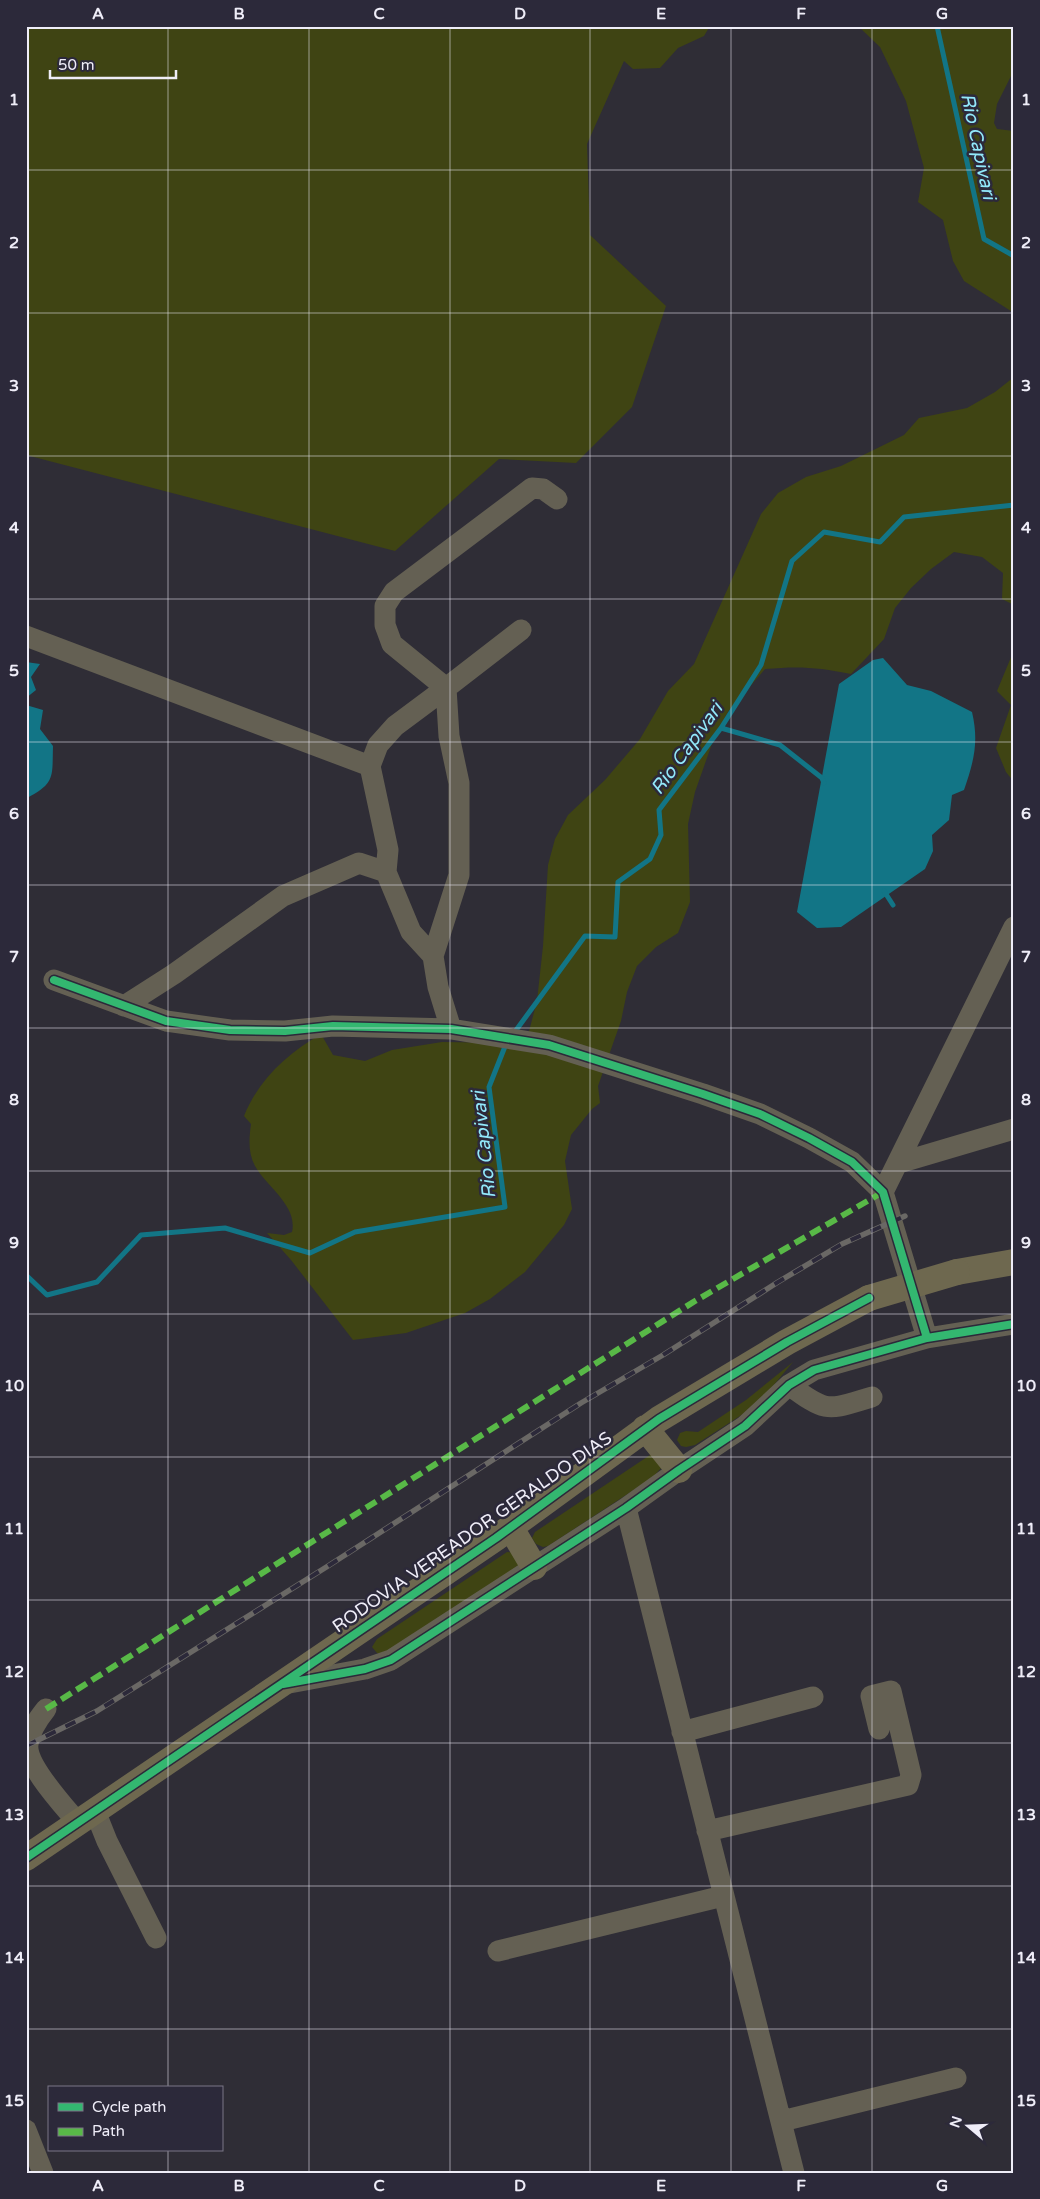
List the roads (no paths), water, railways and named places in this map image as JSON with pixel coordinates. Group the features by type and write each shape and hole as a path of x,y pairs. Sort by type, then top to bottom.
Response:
{"main road":[{"name":"RODOVIA VEREADOR GERALDO DIAS","path":"26,1858 511,1528 645,1428 787,1342 869,1298 957,1272 1014,1262"},
{"path":"645,1428 679,1470"},
{"path":"511,1528 534,1567"}],"street":[{"path":"451,1029 438,987 433,956 459,875 459,783 449,736 446,688 392,644 385,625 385,606 394,592 532,488 544,489 557,499"},
{"path":"433,956 411,932 386,872 388,850 370,766 378,745 395,726 521,630"},
{"path":"26,636 370,766"},
{"path":"124,1006 174,974 283,896 358,863 386,872"},
{"path":"885,1197 899,1163 1014,927"},
{"path":"54,980 166,1021 230,1030 284,1031 333,1026 451,1029 549,1045 760,1114 852,1162 885,1197 927,1338"},
{"path":"899,1163 1014,1129"},
{"path":"279,1685 365,1670 391,1660 428,1638 626,1508 745,1426 789,1385 814,1370 927,1338 1013,1327"},
{"path":"789,1385 809,1400 833,1408 872,1397"},
{"path":"626,1508 794,2173"},
{"path":"707,1831 908,1785 911,1775 891,1691 871,1696 878,1729"},
{"path":"682,1732 813,1697"},
{"path":"46,1708 33,1727 28,1746 34,1764 49,1788 86,1817 107,1841 156,1938"},
{"path":"498,1951 723,1896"},
{"path":"782,2121 956,2078"},
{"path":"26,2130 43,2173"}],"water":[{"path":"883,658 907,685 931,691 972,712 975,733 973,760 964,790 952,795 949,820 932,835 933,851 925,869 841,927 817,928 797,912 839,684 873,660"},
{"path":"26,662 40,664 31,677 36,690 26,698"},
{"path":"26,705 43,710 40,729 53,746 51,778 43,788 27,798"}],"waterway":[{"name":"Rio Capivari","path":"937,26 984,239 1014,256"},
{"name":"Rio Capivari","path":"514,1033 585,936 615,937 618,882 650,859 661,835 659,810 721,728 761,665 792,561 824,532 880,542 904,517 1014,505"},
{"path":"721,728 780,745 822,778 824,783"},
{"path":"884,891 893,905"},
{"name":"Rio Capivari","path":"26,1275 47,1295 97,1282 141,1235 225,1228 310,1253 355,1232 505,1207 489,1087 506,1044"}],"railway":[{"path":"26,1746 97,1711 328,1566 581,1403 663,1355 778,1282 842,1244 905,1216"}]}
